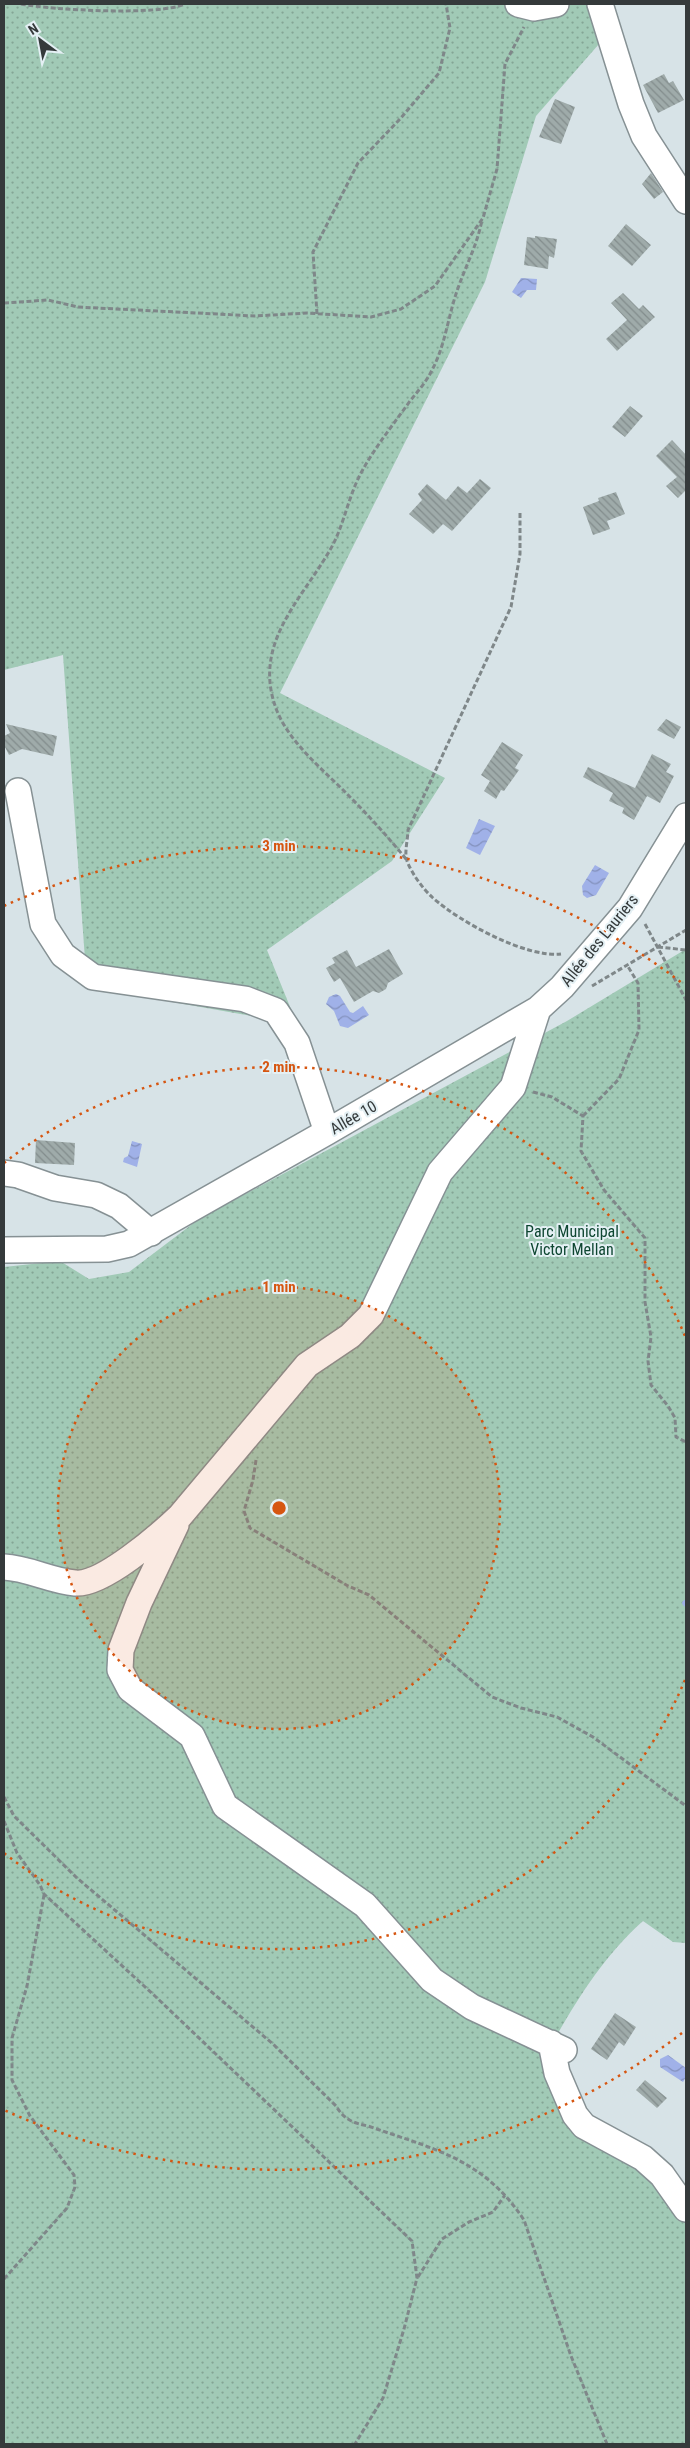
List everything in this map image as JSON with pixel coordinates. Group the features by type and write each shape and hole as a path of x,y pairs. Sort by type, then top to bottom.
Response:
{"street":[{"path":"600,4 631,104 644,136 686,201"},
{"path":"18,791 43,924 63,955 93,977 245,1000 276,1011 298,1044 327,1132"},
{"name":"Allée des Lauriers","path":"538,1009 562,987 630,908 686,816"},
{"path":"4,1567 15,1568 76,1584 106,1574 157,1538 180,1516 307,1365 350,1336 370,1315 440,1172 513,1087 538,1009"},
{"name":"Allée 10","path":"4,1250 107,1249 129,1244 327,1132 538,1009"},
{"path":"4,1173 18,1175 55,1188 96,1195 119,1206 151,1233"},
{"path":"180,1516 139,1603 120,1650 120,1670 130,1689 192,1736 225,1806 365,1905 432,1980 472,2008 558,2047 557,2073 575,2115 584,2126 643,2158 662,2175 686,2209"}],"path":[{"path":"21,4 42,8 120,10 175,8 185,4"},
{"path":"317,314 313,252 358,163 400,119 439,72 450,28 446,4"},
{"path":"536,5 505,64 497,169 478,242 457,290 439,357 431,373 378,445 360,475 331,549 291,609 274,642 270,658 269,677 278,713 298,743 388,837 406,859 420,883 432,897 446,908 497,937 531,952 549,956 594,951"},
{"path":"4,303 48,300 78,307 255,316 317,314 371,318 401,309 435,286 483,218"},
{"path":"406,859 408,830 511,607 520,554 520,513"},
{"path":"630,908 648,928 686,1000"},
{"path":"586,990 686,930"},
{"path":"658,947 686,950"},
{"path":"627,965 638,982 639,1030 619,1079 583,1116 581,1150 604,1190 645,1238 645,1302 651,1337 648,1361 651,1386 672,1412 676,1437 686,1442"},
{"path":"513,1087 552,1097 583,1116"},
{"path":"254,1428 258,1444 253,1480 244,1511 250,1528 348,1586 370,1595 492,1697 521,1708 557,1717 579,1729 593,1737 686,1806"},
{"path":"4,1797 14,1816 77,1878 273,2044 336,2106 343,2117 354,2124 368,2126 459,2158 493,2182 524,2220 571,2356 607,2444"},
{"path":"4,1821 17,1853 40,1885 44,1894 156,1997 412,2242 418,2278"},
{"path":"4,2279 67,2208 75,2186 74,2175 30,2116 12,2080 12,2038 27,1986 44,1894"},
{"path":"355,2444 383,2398 418,2278 442,2239 468,2222 493,2212 505,2195"}],"green space":[{"path":"4,4 590,4 599,44 536,116 485,282 280,693 445,778 392,861 267,950 297,1024 87,987 63,655 4,670"},
{"name":"Parc Municipal Victor Mellan","path":"686,949 686,1943 673,1942 643,1921 606,1960 557,2035 564,2050 573,2102 686,2187 686,2444 4,2444 4,1267 60,1261 89,1279 129,1272 199,1219 567,1021"}],"water":[{"path":"521,278 537,279 536,290 527,290 521,298 512,292"},
{"path":"479,819 495,826 480,855 466,848"},
{"path":"595,865 609,873 596,895 587,898 583,895 582,886"},
{"path":"336,994 340,996 350,1012 353,1013 363,1006 369,1015 348,1028 340,1026 334,1011 326,1004 329,997"},
{"path":"132,1141 142,1144 137,1167 123,1162 124,1158 128,1156"},
{"path":"668,2055 686,2068 686,2077 683,2082 660,2067 660,2059"}],"building":[{"path":"664,74 669,83 673,81 684,100 658,113 643,85"},
{"path":"555,99 575,107 561,144 539,137"},
{"path":"651,173 663,192 654,199 642,184"},
{"path":"626,224 651,245 632,266 608,246"},
{"path":"535,236 557,239 554,258 549,256 548,269 524,265 527,237 535,238"},
{"path":"623,293 639,309 643,305 655,317 617,351 606,339 627,320 611,303"},
{"path":"630,406 643,416 625,437 612,427"},
{"path":"672,440 686,455 686,490 678,498 666,486 677,477 656,456"},
{"path":"480,479 491,488 452,531 443,524 433,534 409,514 422,500 418,494 427,484 446,500 458,486 467,493"},
{"path":"616,492 625,514 607,521 610,529 593,535 583,507 599,501 598,498"},
{"path":"666,719 681,727 674,739 657,730"},
{"path":"6,724 57,736 53,756 22,749 9,755 4,745 4,736 10,733"},
{"path":"502,742 523,755 515,768 519,770 504,791 501,790 496,799 484,791 490,781 481,775"},
{"path":"652,754 671,764 666,772 674,776 660,803 647,796 634,820 622,813 624,808 609,801 613,793 583,777 588,767 635,788"},
{"path":"389,949 403,974 388,983 386,989 379,993 373,991 354,1002 340,978 334,982 326,968 335,963 332,958 347,950 356,967"},
{"path":"36,1140 75,1143 74,1165 35,1163"},
{"path":"615,2013 636,2027 624,2046 619,2042 607,2060 591,2049"},
{"path":"645,2080 667,2098 657,2108 636,2090"}]}
